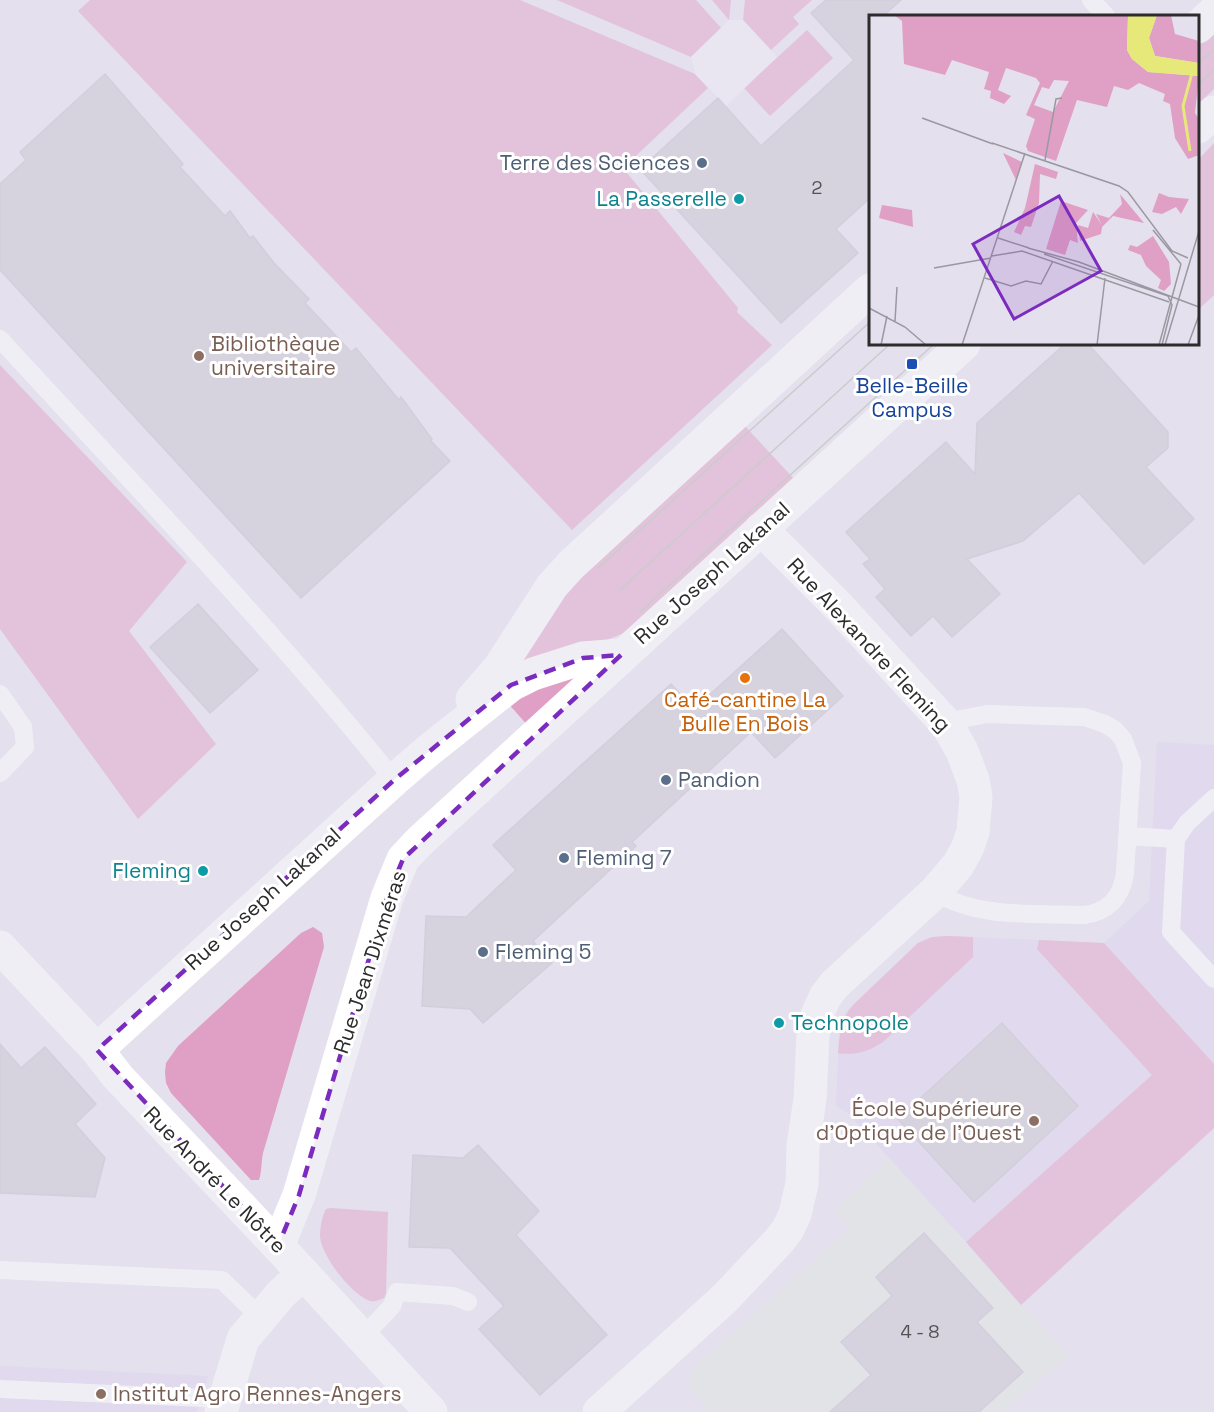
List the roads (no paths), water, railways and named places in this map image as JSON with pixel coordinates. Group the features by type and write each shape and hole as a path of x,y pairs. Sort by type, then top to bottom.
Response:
{"street":[{"path":"1199,25 1214,12"},
{"path":"1199,125 1214,112"},
{"name":"Rue Joseph Lakanal","path":"429,750 499,668 552,586 571,566 869,291"},
{"name":"Rue Joseph Lakanal","path":"97,1050 394,780 511,685 534,674 583,658 621,655 963,345"},
{"name":"Rue Alexandre Fleming","path":"599,1412 724,1299 788,1229 795,1214 802,1184 803,1146 810,1100 813,1035 817,1016 825,997 834,985 935,892 958,865 973,832 976,797 973,780 962,751 948,726 838,606 761,529"},
{"name":"Rue Jean Dixméras","path":"278,1246 299,1195 387,898 403,860 419,842 621,655"},
{"name":"Rue André Le Nôtre","path":"0,947 97,1050 118,1077 431,1412"},
{"path":"222,1406 243,1339 288,1286 303,1274"}],"lane":[{"path":"1091,0 1105,15"},
{"path":"0,339 263,626 335,707 394,780"},
{"path":"0,694 23,727 26,747 0,773"},
{"path":"935,892 955,902 997,912 1094,913 1112,903 1124,885 1128,836 1132,763 1123,739 1105,724 1084,717 987,714 961,720 948,726"},
{"path":"1214,798 1187,823 1176,839 1171,932 1214,979"},
{"path":"1128,836 1176,839"},
{"path":"0,1270 222,1280 261,1318"},
{"path":"362,1338 392,1306 397,1292 453,1296 468,1302"},
{"path":"0,1389 222,1406"}],"tram line":[{"path":"1199,63 1214,49"},
{"path":"1199,84 1214,70"},
{"path":"597,569 869,323"},
{"path":"619,591 889,345"},
{"path":"639,613 933,345"}],"place":[{"name":"Terre des Sciences","path":"702,163"},
{"name":"La Passerelle","path":"739,199"},
{"name":"Bibliothèque universitaire","path":"199,356"},
{"name":"Belle-Beille Campus","path":"912,364"},
{"name":"Café-cantine La Bulle En Bois","path":"745,678"},
{"name":"Pandion","path":"666,780"},
{"name":"Fleming 7","path":"564,858"},
{"name":"Fleming","path":"203,871"},
{"name":"Fleming 5","path":"483,952"},
{"name":"Technopole","path":"779,1023"},
{"name":"École Supérieure d’Optique de l’Ouest","path":"1034,1121"},
{"name":"Institut Agro Rennes-Angers","path":"101,1394"}]}
